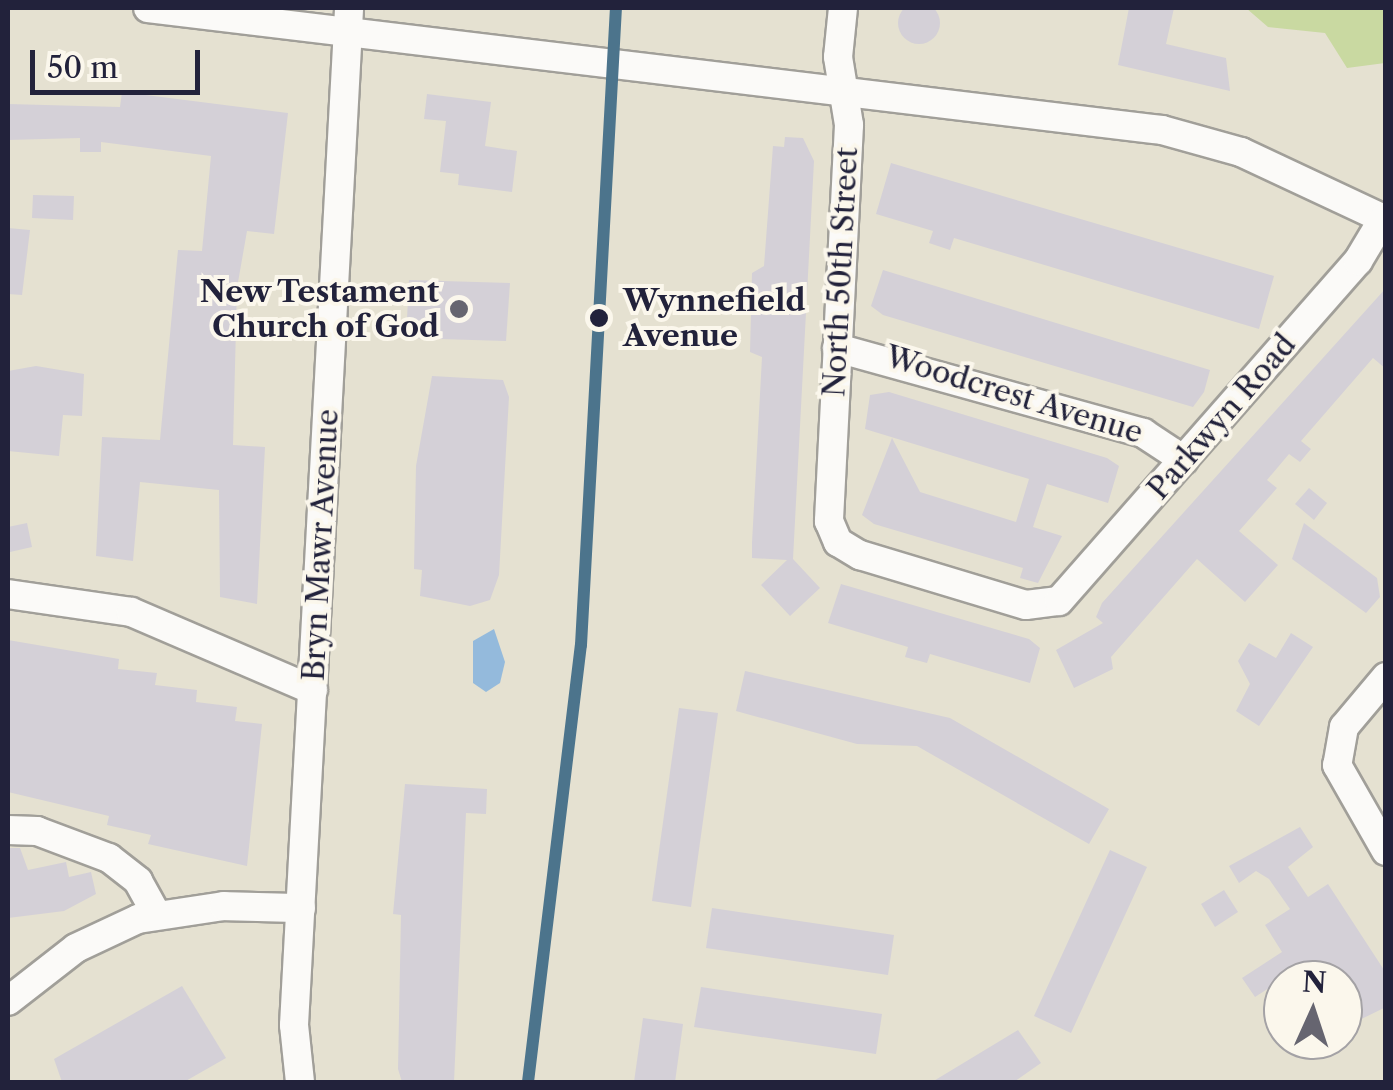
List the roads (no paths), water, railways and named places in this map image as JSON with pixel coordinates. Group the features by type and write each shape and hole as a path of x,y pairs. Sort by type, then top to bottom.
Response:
{"street":[{"path":"148,8 349,19 1194,137 1384,220"},
{"name":"North 50th Street","path":"843,8 834,537 860,555 1050,605"},
{"name":"Bryn Mawr Avenue","path":"300,1082 301,908 349,19"},
{"name":"Parkwyn Road","path":"1050,605 1184,460 1358,261 1384,220"},
{"name":"Woodcrest Avenue","path":"838,348 1143,432 1184,460"},
{"path":"8,594 131,612 313,690"},
{"path":"1386,678 1344,727 1337,752 1347,791 1386,851"},
{"path":"8,830 37,831 109,858 138,882 156,914"},
{"path":"8,1001 76,948 156,914 301,908"}],"water":[{"path":"494,629 505,662 500,683 486,692 473,683 473,641"}],"place":[{"name":"New Testament Church of God","path":"459,309"},
{"name":"Wynnefield Avenue","path":"599,318"}]}
